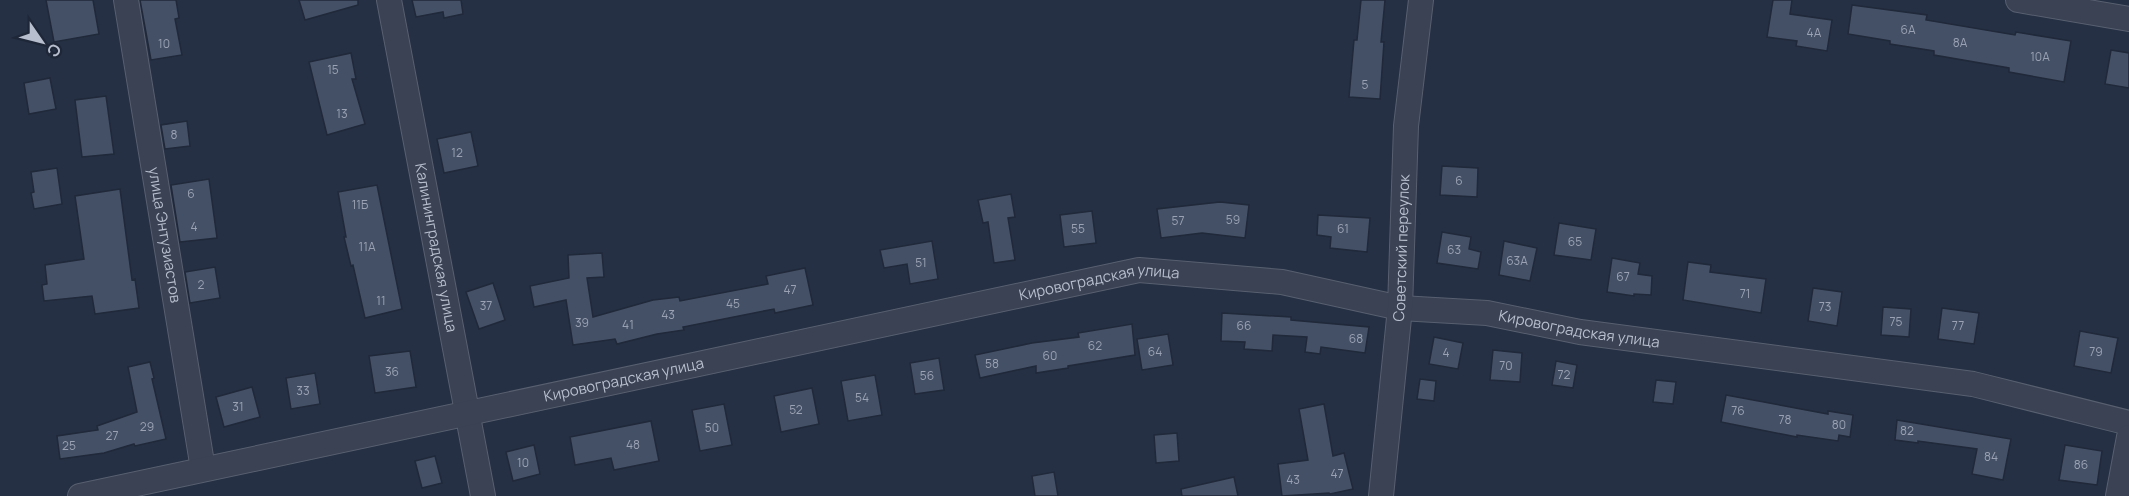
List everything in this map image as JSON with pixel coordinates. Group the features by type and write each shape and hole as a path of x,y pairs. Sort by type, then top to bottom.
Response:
{"street":[{"name":"улица Энтузиастов","path":"126,0 203,469"},
{"name":"Калининградская улица","path":"389,0 483,496"},
{"name":"Советский переулок","path":"1381,496 1400,308 1406,126 1421,0"},
{"path":"2018,0 2129,19"},
{"name":"Кировоградская улица","path":"80,496 1139,270 1282,282 1400,308 1487,313 1580,332 1973,384 2129,423"},
{"path":"2118,496 2129,437"}],"building":[{"path":"46,0 93,0 99,34 54,42"},
{"path":"140,0 176,0 179,18 175,19 182,55 151,60"},
{"path":"299,0 358,0 358,5 305,20"},
{"path":"412,0 461,0 463,14 444,18 443,12 416,17"},
{"path":"1361,0 1385,0 1381,42 1384,42 1380,99 1349,97 1354,40 1357,40"},
{"path":"1773,0 1792,0 1790,14 1832,20 1827,51 1796,46 1797,41 1767,37"},
{"path":"1852,5 1927,15 1926,20 2015,35 2016,32 2071,41 2064,82 2009,72 2009,68 1934,55 1934,51 1890,44 1890,41 1848,34"},
{"path":"2111,50 2129,53 2129,88 2105,84"},
{"path":"351,53 356,79 352,79 365,124 327,135 309,62"},
{"path":"50,78 56,109 29,114 24,83"},
{"path":"106,96 114,154 82,157 75,100"},
{"path":"187,121 190,146 165,149 161,125"},
{"path":"471,132 478,166 444,173 437,139"},
{"path":"1442,166 1478,168 1477,197 1440,195"},
{"path":"57,168 62,204 34,209 31,172"},
{"path":"209,179 217,238 180,242 171,185"},
{"path":"377,185 402,309 365,318 344,237 346,237 338,192"},
{"path":"120,189 132,280 135,279 139,308 95,314 92,296 44,301 42,285 47,284 45,265 84,259 75,196"},
{"path":"1011,194 1015,217 1008,218 1015,260 994,263 988,222 983,223 978,200"},
{"path":"1220,202 1249,205 1245,238 1202,233 1161,238 1157,209"},
{"path":"1092,211 1096,243 1064,247 1060,215"},
{"path":"1318,215 1370,218 1367,252 1330,248 1331,237 1317,235"},
{"path":"1559,223 1596,229 1591,260 1554,255"},
{"path":"1442,232 1471,237 1469,249 1481,252 1478,269 1437,263"},
{"path":"932,241 938,279 910,284 907,264 884,268 880,250"},
{"path":"1504,241 1537,248 1530,281 1499,275"},
{"path":"602,253 604,277 587,278 593,317 653,300 679,297 680,301 768,284 766,276 805,268 813,305 775,313 774,309 683,327 684,330 617,344 615,339 573,345 566,300 534,307 530,286 569,278 568,255"},
{"path":"1612,258 1640,263 1638,274 1652,276 1651,295 1634,294 1634,296 1607,292"},
{"path":"1688,262 1711,265 1710,272 1766,279 1761,313 1683,300"},
{"path":"215,267 220,298 190,303 185,272"},
{"path":"493,283 505,320 479,329 466,292"},
{"path":"1813,288 1842,292 1837,326 1808,321"},
{"path":"1883,307 1911,309 1909,337 1881,335"},
{"path":"1942,308 1979,313 1974,344 1938,339"},
{"path":"1222,313 1291,317 1291,320 1369,327 1365,353 1321,347 1320,354 1305,352 1307,337 1273,335 1272,351 1244,349 1245,342 1221,341"},
{"path":"1132,324 1135,355 1036,373 1036,366 980,378 975,355 1032,343 1079,337 1078,333"},
{"path":"2080,331 2118,338 2111,373 2074,366"},
{"path":"1168,334 1173,365 1142,370 1137,339"},
{"path":"1434,337 1463,343 1458,369 1429,364"},
{"path":"1493,350 1522,353 1520,382 1490,380"},
{"path":"410,351 416,387 375,393 369,356"},
{"path":"939,358 944,390 915,394 910,363"},
{"path":"1556,361 1577,365 1573,388 1552,385"},
{"path":"150,362 166,439 135,446 134,444 104,453 60,459 57,436 98,430 97,426 137,412 128,367"},
{"path":"315,373 320,404 291,409 286,378"},
{"path":"875,375 882,415 848,421 841,381"},
{"path":"1420,379 1436,381 1434,401 1417,399"},
{"path":"1656,380 1676,382 1673,404 1653,402"},
{"path":"252,387 260,417 224,427 216,397"},
{"path":"812,388 819,424 781,432 774,396"},
{"path":"1726,395 1828,414 1828,411 1853,415 1850,437 1839,435 1838,441 1797,435 1797,437 1721,422"},
{"path":"724,404 732,445 700,451 692,410"},
{"path":"1324,404 1333,456 1344,453 1353,489 1330,494 1282,496 1278,464 1308,460 1299,409"},
{"path":"1897,420 2011,439 2003,480 1972,474 1977,449 1895,440"},
{"path":"651,421 659,461 614,470 611,458 575,465 570,437"},
{"path":"1177,433 1179,461 1156,463 1154,435"},
{"path":"534,445 540,474 513,481 506,452"},
{"path":"2065,445 2102,451 2097,485 2059,480"},
{"path":"435,456 442,483 422,488 415,461"},
{"path":"1054,472 1058,496 1035,496 1032,476"},
{"path":"1234,477 1238,496 1182,496 1181,489"}]}
